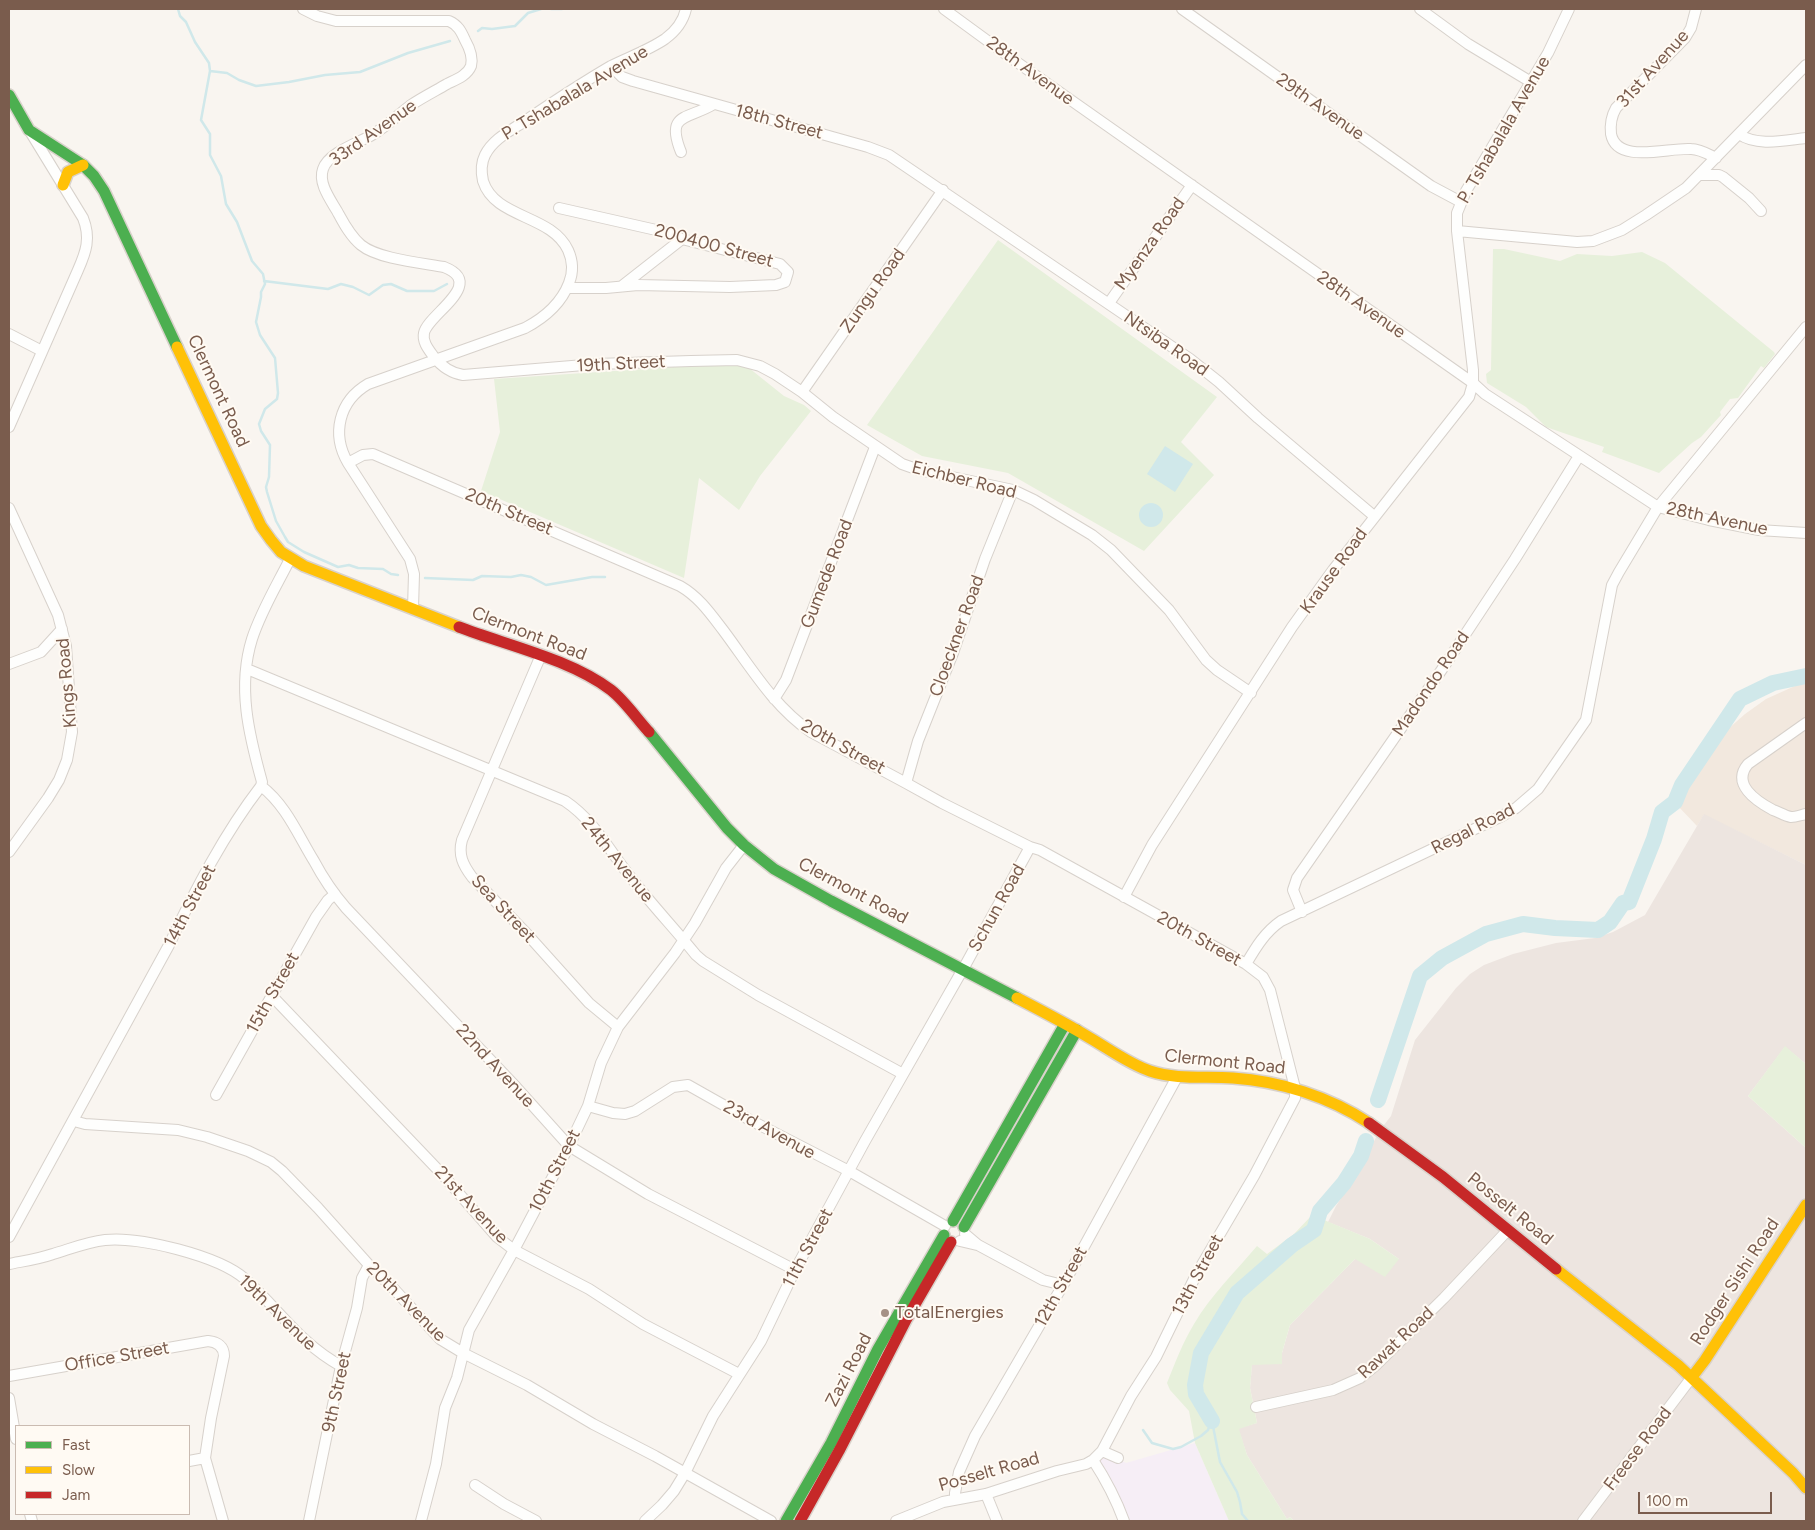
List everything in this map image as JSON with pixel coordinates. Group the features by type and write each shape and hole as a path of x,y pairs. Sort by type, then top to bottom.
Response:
{"street":[{"name":"33rd Avenue","path":"303,9 317,16 336,21 449,21 456,24 460,29 467,44 472,59 470,66 463,76 412,105 373,134 335,154 322,170 324,187 345,225 360,244 376,252 398,259 444,268 456,275 459,286 458,292 429,323 424,334 425,344 436,360"},
{"name":"P. Tshabalala Avenue","path":"436,360 534,323 555,306 567,288 572,274 570,255 563,240 549,228 503,205 490,196 485,186 481,167 490,146 497,139 611,66 666,39 680,26 686,9"},
{"name":"28th Avenue","path":"944,9 1474,383 1485,394 1658,507 1740,527 1806,533"},
{"name":"29th Avenue","path":"1182,9 1431,186 1461,202"},
{"path":"1420,9 1468,44 1531,82"},
{"name":"P. Tshabalala Avenue","path":"1569,9 1531,82 1461,202 1457,213 1457,231 1577,242 1593,241 1622,230 1686,188 1806,65"},
{"name":"31st Avenue","path":"1696,9 1691,28 1685,38 1616,108 1612,121 1612,136 1617,146 1624,150 1638,152 1691,148 1716,158"},
{"name":"18th Street","path":"611,66 617,73 626,78 881,152 943,190"},
{"name":"Clermont Road","path":"9,95 63,185 88,233 88,245 78,270 9,427"},
{"path":"681,152 675,137 675,130 679,121 714,104"},
{"name":"Clermont Road","path":"29,130 83,165 94,176 104,191 264,532 277,548 290,559 480,635 541,655 582,672 612,691 650,733 727,828 744,845 774,869 1077,1030 1134,1064 1150,1071 1177,1077 1235,1078 1295,1088"},
{"path":"1739,134 1744,138 1769,141 1806,138"},
{"path":"63,185 68,172 83,165"},
{"path":"1700,175 1719,175 1723,177 1749,198 1761,211"},
{"name":"Myenza Road","path":"1108,303 1192,185"},
{"name":"Ntsiba Road","path":"943,190 1190,359 1374,516"},
{"name":"Zungu Road","path":"802,392 943,190"},
{"name":"200400 Street","path":"559,208 666,232 780,264 788,272 788,278 782,284 776,285 730,287 638,285 567,288"},
{"path":"1457,231 1474,383"},
{"path":"622,287 682,238"},
{"path":"1658,507 1806,327"},
{"path":"9,334 42,351"},
{"name":"19th Street","path":"436,360 451,372 463,375 596,364 736,360 760,366 802,392"},
{"path":"413,608 414,574 410,559 348,463 341,448 339,426 344,410 353,395 368,384 436,360"},
{"name":"Krause Road","path":"1124,897 1152,845 1300,617 1374,516 1463,406 1469,397 1474,383"},
{"name":"Eichber Road","path":"802,392 875,447 910,468 1013,490 1046,507 1092,535 1112,550 1170,610 1206,660 1216,670 1251,693"},
{"name":"Gumede Road","path":"774,699 786,680 875,447"},
{"name":"20th Street","path":"348,463 363,455 373,454 680,586 699,600 787,714 811,732 942,804 1030,847 1040,850 1246,964 1263,977 1270,990 1295,1088"},
{"name":"Madondo Road","path":"1302,912 1293,890 1297,878 1445,665 1515,559 1579,456"},
{"name":"Cloeckner Road","path":"906,783 918,741 959,635 985,558 1013,490"},
{"name":"Regal Road","path":"1246,964 1256,946 1270,929 1502,816 1516,808 1538,789 1586,720 1612,585 1658,507"},
{"name":"Kings Road","path":"9,508 54,605 62,629 66,646 72,716 72,732 67,760 56,785 9,852"},
{"path":"261,786 262,782 248,726 245,686 248,654 258,625 290,559"},
{"path":"9,664 41,652 62,629"},
{"name":"Sea Street","path":"541,655 462,840 461,857 472,877 527,934 589,1003 618,1027"},
{"name":"24th Avenue","path":"247,669 573,806 602,836 631,878 696,955 711,967 903,1074"},
{"path":"1806,723 1748,764 1742,774 1742,781 1744,788 1750,795 1764,805 1792,817 1806,814"},
{"name":"22nd Avenue","path":"261,786 287,814 335,894 569,1146 648,1194 795,1270"},
{"name":"14th Street","path":"9,1237 170,945 186,909 241,814 261,786"},
{"name":"10th Street","path":"421,1521 436,1464 445,1408 456,1378 468,1330 514,1250 569,1146 588,1106 601,1063 618,1027 684,939 721,876 744,845"},
{"name":"Schun Road","path":"962,968 1030,847"},
{"name":"15th Street","path":"216,1095 316,917 328,900 335,894"},
{"name":"11th Street","path":"645,1521 669,1498 685,1473 713,1416 761,1341 795,1270 962,968"},
{"name":"21st Avenue","path":"272,996 441,1173 497,1237 514,1250 589,1290 643,1324 739,1374"},
{"name":"Zazi Road","path":"800,1521 1065,1024"},
{"name":"Zazi Road","path":"786,1521 830,1443 878,1349 998,1168 1019,1128 1077,1030"},
{"name":"12th Street","path":"955,1500 958,1472 975,1436 1063,1285 1177,1077"},
{"name":"23rd Avenue","path":"588,1106 613,1113 625,1114 635,1111 673,1087 688,1085 750,1120 849,1171 954,1232 1043,1280 1063,1285"},
{"name":"Posselt Road","path":"1295,1088 1331,1102 1380,1130 1443,1178 1692,1376 1806,1488"},
{"name":"13th Street","path":"1093,1460 1102,1451 1130,1396 1156,1357 1197,1273 1279,1130 1295,1098 1295,1088"},
{"name":"20th Avenue","path":"74,1121 85,1124 178,1130 207,1137 264,1158 282,1171 297,1186 440,1339 463,1353 527,1385 593,1424 771,1521"},
{"name":"Rodger Sishi Road","path":"1692,1376 1806,1205"},
{"name":"Rawat Road","path":"1256,1407 1333,1390 1360,1378 1378,1364 1508,1230"},
{"name":"19th Avenue","path":"9,1264 44,1257 89,1242 104,1240 144,1241 172,1248 226,1267 244,1277 300,1336 319,1352 341,1366"},
{"name":"9th Street","path":"309,1521 341,1366 357,1308 362,1278 369,1265"},
{"name":"Office Street","path":"9,1376 208,1341 215,1342 223,1349 223,1364 211,1418 205,1458"},
{"name":"Freese Road","path":"1583,1521 1692,1376"},
{"path":"9,1398 15,1432"},
{"path":"1102,1451 1118,1458"},
{"path":"190,1461 205,1458 223,1521"},
{"path":"1093,1460 1114,1495 1124,1521"},
{"name":"Posselt Road","path":"896,1521 943,1502 986,1494 1057,1471 1086,1464 1093,1460"},
{"path":"475,1485 536,1521"},
{"path":"986,1494 997,1521"}],"shaded area":[{"path":"1806,681 1806,865 1704,815 1697,826 1676,804 1727,730 1766,699"},
{"path":"1704,814 1806,865 1806,1064 1785,1047 1748,1096 1806,1148 1806,1521 1294,1521 1290,1517 1287,1519 1247,1455 1238,1428 1257,1423 1250,1388 1252,1364 1282,1353 1290,1325 1355,1259 1399,1259 1370,1239 1328,1222 1380,1130 1391,1116 1415,1040 1456,988 1470,974 1484,965 1513,954 1556,943 1595,938 1613,932 1645,915"},
{"path":"1195,1443 1229,1521 1124,1521 1094,1460 1103,1451 1126,1463"}],"green space":[{"path":"998,240 1217,397 1181,442 1214,475 1144,551 1008,473 922,456 867,425"},
{"path":"1493,249 1504,249 1560,261 1577,254 1612,256 1642,252 1665,263 1775,354 1764,368 1761,366 1738,398 1730,399 1720,412 1721,415 1701,437 1659,473 1602,452 1604,447 1546,427 1526,407 1487,383 1486,374 1491,370"},
{"path":"737,365 749,368 784,396 804,405 811,411 760,476 739,510 699,478 684,578 481,491 500,432 494,379 689,366"},
{"path":"1785,1046 1806,1064 1806,1148 1748,1096"},
{"path":"1312,1215 1370,1239 1399,1259 1385,1277 1355,1259 1290,1325 1282,1353 1282,1364 1252,1365 1250,1388 1257,1423 1239,1429 1247,1455 1287,1519 1290,1517 1294,1521 1229,1521 1195,1443 1189,1411 1170,1390 1167,1383 1190,1331 1208,1303 1224,1284 1257,1246 1267,1254 1294,1234"}],"water":[{"path":"1165,446 1193,464 1175,492 1147,474"},
{"path":"1151,503 1160,506 1163,515 1160,524 1151,527 1142,524 1139,515 1142,506"}],"waterway":[{"path":"178,9 180,16 186,22 195,42 209,63 210,71 201,120 210,134 210,155 221,176 226,204 237,222 252,261 263,274 265,284 261,292 256,322 260,335 275,358 278,393 277,399 265,409 259,424 270,445 269,477 266,487 276,521 288,542 304,552 338,567 349,565 358,568 383,569 391,574 398,575"},
{"path":"478,31 482,28 492,29 515,26 528,13 541,9"},
{"path":"551,9 562,9"},
{"path":"210,71 227,73 256,86 289,82 325,75 360,72 408,53 450,41"},
{"path":"264,281 328,289 341,284 353,287 369,295 383,285 391,284 407,291 434,291 447,284"},
{"path":"425,578 473,580 482,576 511,577 521,575 531,577 546,585 592,577 605,577"},
{"path":"1378,1100 1420,976 1442,958 1486,934 1523,924 1598,930 1610,922 1623,903 1629,902 1654,839 1662,812 1675,802 1682,785 1740,699 1773,683 1806,676"},
{"path":"1212,1421 1196,1394 1195,1385 1201,1353 1237,1293 1292,1245 1314,1230 1320,1211 1344,1183 1361,1156 1366,1141"},
{"path":"1212,1421 1220,1462 1237,1492 1242,1514 1248,1521"},
{"path":"1143,1430 1152,1443 1173,1449 1181,1447 1201,1436 1208,1430 1211,1422"}],"traffic: fast":[{"path":"9,95 29,130 83,165 94,176 104,191 177,347"},
{"path":"649,732 727,828 744,845 774,869 831,901 1017,998"},
{"path":"953,1221 1065,1024"},
{"path":"964,1227 1077,1030"},
{"path":"786,1521 831,1443 878,1349 944,1235"}],"traffic: slow":[{"path":"63,185 68,172 83,165"},
{"path":"177,347 261,526 281,552 304,566 459,627"},
{"path":"1017,998 1150,1071 1181,1077 1223,1077 1251,1080 1286,1087 1338,1105 1369,1123"},
{"path":"1692,1377 1806,1205"},
{"path":"1556,1269 1678,1365 1793,1473 1806,1488"}],"traffic: jam":[{"path":"459,627 557,661 595,679 616,694 649,732"},
{"path":"1369,1123 1443,1177 1556,1269"},
{"path":"800,1521 840,1449 906,1320 951,1242"}],"place":[{"name":"TotalEnergies","path":"885,1313"}]}
